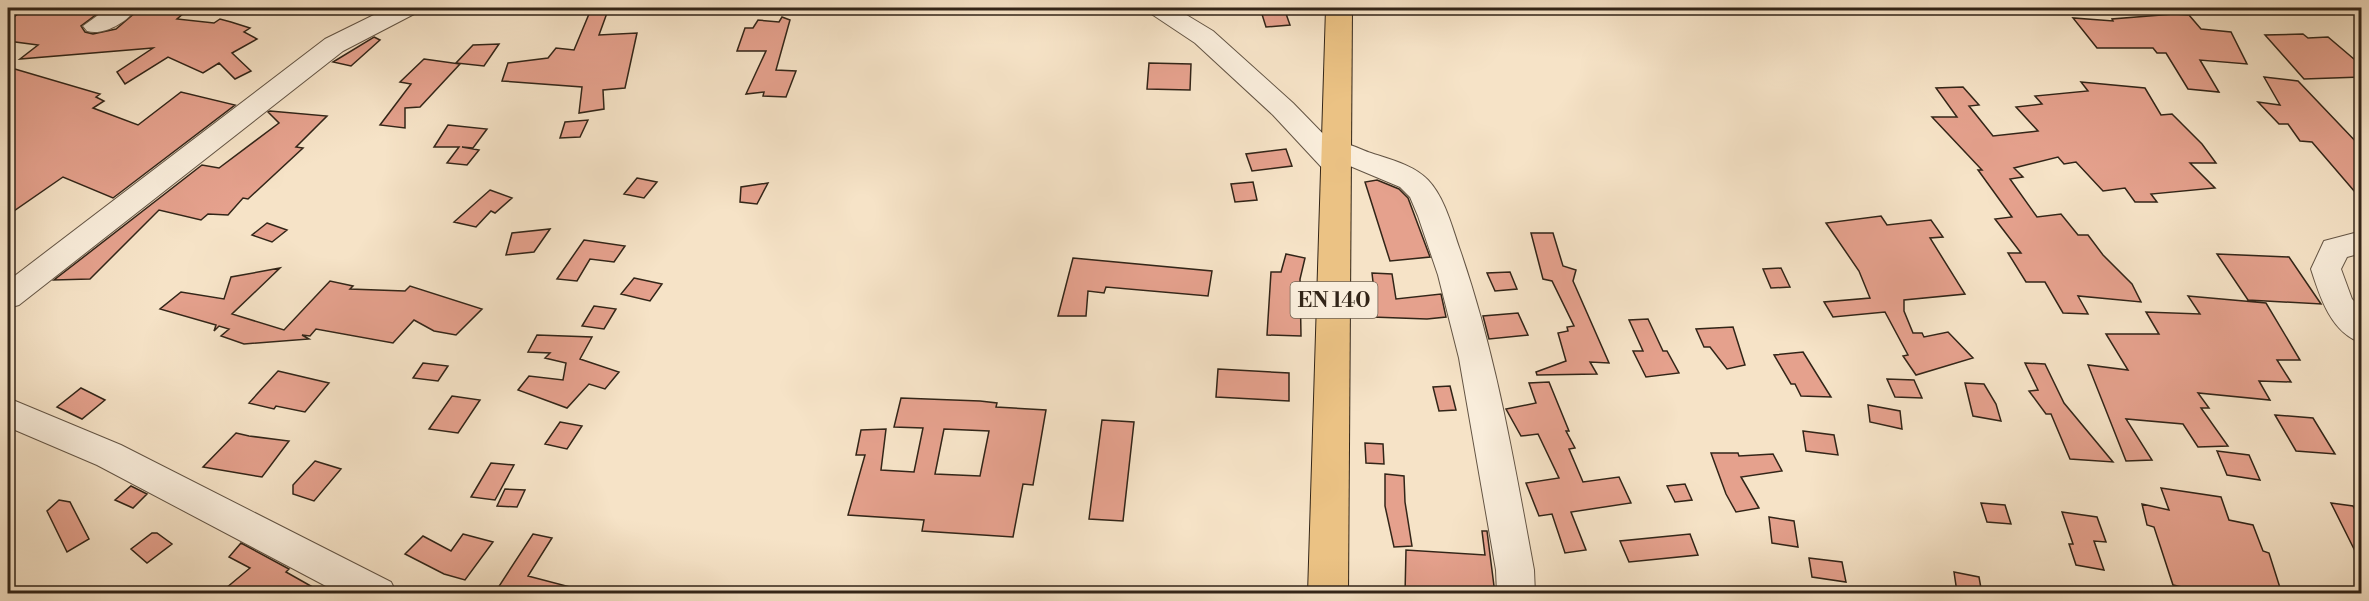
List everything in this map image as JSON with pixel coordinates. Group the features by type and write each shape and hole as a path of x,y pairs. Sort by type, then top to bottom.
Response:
{"main road":[{"name":"EN 140","path":"1328,594 1339,8"}],"street":[{"path":"96,26 124,8"},
{"path":"8,297 334,45 407,8"},
{"path":"1159,8 1204,38 1337,158 1411,182 1416,185 1428,203 1449,260 1485,399 1515,570 1516,594"},
{"path":"2361,242 2335,249 2326,269 2338,304 2361,331"},
{"path":"8,412 109,455 378,594"}],"building":[{"path":"25,8 105,8 81,26 85,32 93,34 116,29 136,12 184,13 177,19 214,23 220,19 231,22 250,28 244,32 257,39 232,53 251,71 235,79 219,63 203,73 168,57 125,84 117,72 153,48 20,59 38,45 8,41 8,22"},
{"path":"1260,8 1284,8 1290,25 1266,27"},
{"path":"607,13 599,35 637,33 625,88 603,90 604,109 579,113 582,87 502,81 508,63 548,58 556,48 574,50 589,14"},
{"path":"2189,15 2201,29 2231,32 2247,64 2200,60 2219,92 2188,89 2166,53 2157,53 2153,48 2097,48 2073,18 2113,21 2112,19"},
{"path":"782,17 790,20 776,70 796,71 786,97 763,96 764,92 746,94 766,51 737,51 745,28 753,28 758,20 779,22"},
{"path":"2303,34 2308,38 2328,37 2361,65 2361,77 2304,79 2265,35"},
{"path":"374,37 380,40 351,66 333,62"},
{"path":"499,44 484,66 456,63 473,45"},
{"path":"424,59 460,64 420,107 405,108 405,128 380,125 411,84 400,82"},
{"path":"1149,63 1191,64 1190,90 1147,89"},
{"path":"8,67 100,94 96,97 104,101 93,108 138,125 181,92 235,105 113,198 63,177 8,215"},
{"path":"2264,77 2298,81 2361,147 2361,199 2312,142 2300,141 2288,124 2279,124 2258,102 2280,105"},
{"path":"2081,82 2145,88 2161,115 2172,114 2202,144 2216,163 2190,163 2215,188 2151,194 2157,202 2135,202 2125,188 2103,191 2076,162 2064,164 2058,157 2014,168 2023,177 2010,179 2037,217 2061,214 2078,235 2088,235 2103,255 2132,284 2141,302 2078,296 2088,314 2063,313 2045,282 2026,282 2008,253 2021,253 1995,219 2012,217 1978,170 1982,170 1932,117 1957,117 1936,88 1963,87 1979,105 1969,106 1993,136 2038,131 2016,107 2042,104 2035,96 2088,91"},
{"path":"268,112 327,116 296,147 303,148 248,199 243,198 228,215 208,214 201,220 159,210 90,279 54,280 202,165 219,168 279,123"},
{"path":"588,120 580,137 560,138 565,122"},
{"path":"448,125 487,129 473,148 462,147 479,150 467,165 447,163 459,147 434,147"},
{"path":"1286,149 1292,166 1252,171 1246,154"},
{"path":"637,178 657,182 644,198 624,194"},
{"path":"1377,180 1399,189 1408,198 1430,257 1390,261 1365,182"},
{"path":"1253,182 1257,200 1235,202 1231,184"},
{"path":"768,183 757,204 740,202 741,187"},
{"path":"490,190 512,198 495,213 491,211 476,227 454,222"},
{"path":"1881,216 1887,225 1931,220 1943,237 1930,238 1965,294 1904,300 1904,311 1913,333 1922,333 1924,337 1948,332 1973,358 1916,375 1903,356 1908,355 1885,312 1833,317 1824,302 1870,298 1859,271 1826,223"},
{"path":"267,223 287,230 272,242 252,235"},
{"path":"550,229 534,252 506,255 512,233"},
{"path":"1531,233 1553,233 1563,266 1576,270 1573,281 1609,363 1590,362 1597,374 1537,375 1536,372 1566,361 1558,333 1568,331 1567,327 1574,326 1552,281 1543,279"},
{"path":"584,240 625,246 614,262 590,259 577,281 557,279"},
{"path":"1286,254 1305,258 1300,279 1301,336 1267,335 1271,272 1281,272"},
{"path":"2217,254 2289,257 2321,304 2248,300"},
{"path":"1073,258 1212,271 1208,296 1106,287 1104,293 1088,291 1086,316 1058,316"},
{"path":"280,268 232,314 284,330 330,281 353,286 350,289 405,291 410,286 482,309 456,335 434,331 414,320 393,343 316,329 310,336 302,335 309,339 244,344 221,336 229,329 219,326 214,331 216,325 160,309 181,292 224,299 231,277"},
{"path":"1781,268 1790,287 1771,288 1763,269"},
{"path":"1510,272 1517,289 1495,291 1487,273"},
{"path":"1372,273 1392,274 1396,299 1441,294 1446,317 1427,319 1372,317 1369,291 1374,291"},
{"path":"634,278 662,284 650,301 621,294"},
{"path":"2188,296 2266,303 2300,360 2277,360 2291,382 2259,381 2270,400 2198,393 2209,408 2201,408 2228,446 2198,447 2183,424 2126,419 2152,460 2126,461 2088,365 2128,370 2106,334 2159,334 2146,312 2200,314"},
{"path":"594,306 616,309 604,329 582,326"},
{"path":"1518,313 1528,335 1489,339 1483,316"},
{"path":"1648,319 1663,351 1667,351 1679,373 1646,377 1633,351 1643,351 1629,320"},
{"path":"1733,327 1745,365 1727,369 1710,347 1704,347 1696,329"},
{"path":"537,335 592,337 580,359 619,372 605,389 589,384 567,408 518,390 529,376 563,380 566,363 545,358 550,353 528,352"},
{"path":"1803,352 1831,397 1801,396 1774,355"},
{"path":"423,363 448,366 438,381 413,378"},
{"path":"2025,363 2045,364 2064,403 2113,462 2070,459 2051,414 2046,414 2029,391 2038,390"},
{"path":"1218,369 1289,373 1289,401 1216,397"},
{"path":"278,371 329,383 305,412 276,406 274,409 249,403"},
{"path":"1887,379 1914,380 1922,398 1895,397"},
{"path":"1549,382 1569,431 1566,431 1575,448 1569,449 1583,482 1619,477 1631,503 1571,512 1586,550 1565,553 1552,514 1539,516 1526,483 1559,478 1538,434 1521,436 1506,409 1536,403 1529,383"},
{"path":"1965,383 1984,384 1996,404 2001,421 1973,416"},
{"path":"1450,386 1456,410 1439,411 1433,387"},
{"path":"81,388 105,400 82,419 57,407"},
{"path":"452,396 480,400 458,433 429,429"},
{"path":"901,398 980,401 997,403 996,407 1046,410 1033,485 1023,484 1013,537 922,531 924,520 848,515 865,455 856,455 861,430 886,429 881,470 914,472 923,428 894,427","holes":["944,429 989,431 980,476 935,474"]},
{"path":"1868,405 1900,411 1902,429 1870,422"},
{"path":"2275,415 2313,418 2335,454 2296,451"},
{"path":"1102,420 1134,422 1123,521 1089,519"},
{"path":"560,422 582,426 567,449 545,444"},
{"path":"1803,431 1834,435 1838,455 1806,451"},
{"path":"236,433 289,441 262,477 203,467"},
{"path":"1365,443 1383,444 1384,464 1366,463"},
{"path":"2217,451 2249,455 2260,480 2227,475"},
{"path":"1711,453 1738,453 1739,456 1773,454 1782,471 1741,477 1759,508 1736,512 1726,494"},
{"path":"315,461 341,469 314,501 293,494 293,485"},
{"path":"491,463 514,465 495,500 471,497"},
{"path":"1385,474 1404,476 1405,502 1412,546 1394,547 1385,506"},
{"path":"1685,484 1692,500 1675,502 1667,486"},
{"path":"131,486 147,494 133,508 115,500"},
{"path":"2161,488 2221,497 2229,520 2253,525 2263,551 2269,553 2282,594 2214,594 2173,585 2154,527 2147,525 2142,504 2169,510"},
{"path":"505,489 525,490 517,507 497,506"},
{"path":"59,500 70,502 89,539 67,552 47,511"},
{"path":"1981,503 2005,505 2011,524 1987,522"},
{"path":"2331,503 2353,506 2361,522 2361,563"},
{"path":"2062,512 2097,517 2106,542 2094,541 2104,570 2076,565 2069,544 2073,544"},
{"path":"1769,517 1794,521 1798,547 1772,543"},
{"path":"1482,531 1487,531 1495,594 1405,594 1406,550 1485,555"},
{"path":"152,533 157,533 172,544 147,563 131,549"},
{"path":"463,534 493,542 465,580 444,574 405,554 423,536 451,551"},
{"path":"533,534 552,538 528,576 574,588 573,594 494,594"},
{"path":"1690,534 1698,555 1629,562 1620,541"},
{"path":"241,543 289,569 286,572 325,594 219,594 250,568 229,557"},
{"path":"1809,558 1842,562 1846,582 1812,577"},
{"path":"1954,572 1979,577 1982,594 1957,592"}]}
